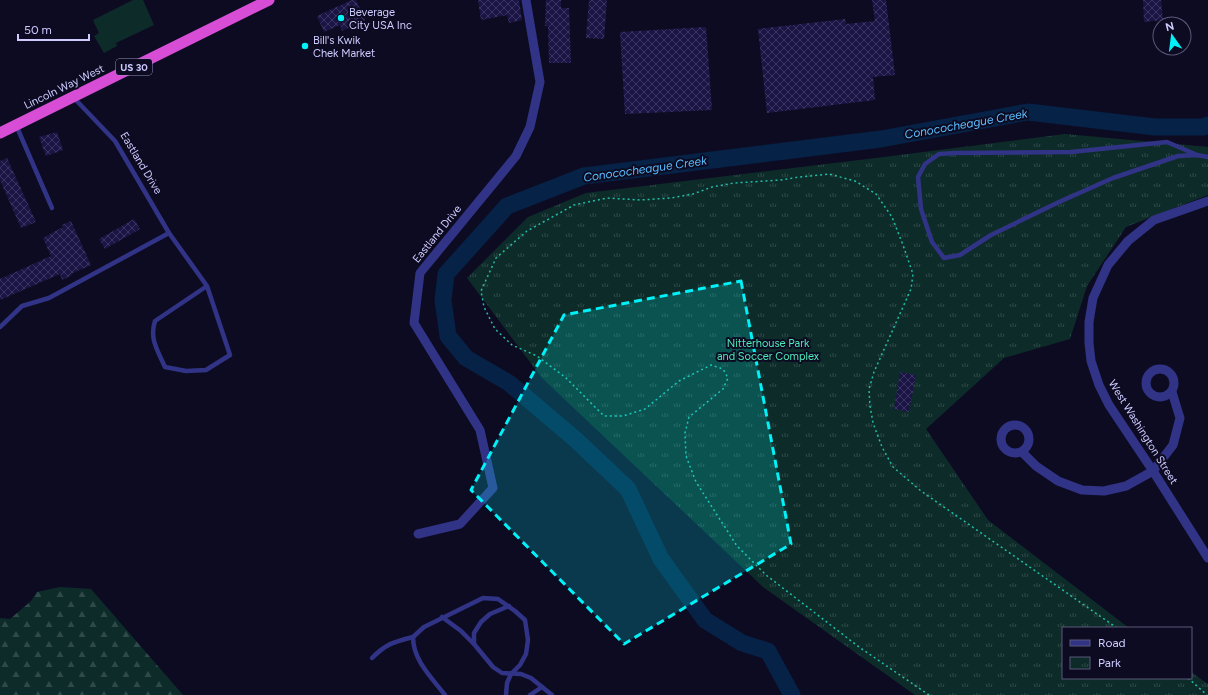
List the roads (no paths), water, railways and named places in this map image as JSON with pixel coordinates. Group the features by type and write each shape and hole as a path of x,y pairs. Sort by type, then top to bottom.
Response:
{"highway":[{"name":"Lincoln Way West","path":"0,133 269,0"}],"street":[{"name":"Eastland Drive","path":"418,534 460,524 493,488 480,430 414,323 420,273 516,156 530,127 540,82 526,0"},
{"name":"West Washington Street","path":"1208,200 1154,220 1128,241 1108,265 1094,298 1089,322 1091,361 1099,385 1109,405 1208,558"},
{"path":"1022,452 1036,466 1058,481 1082,490 1104,491 1126,486 1153,471 1173,445 1180,418 1172,392"}],"lane":[{"name":"Eastland Drive","path":"73,97 115,141 169,234 207,286 230,355 206,370 186,371 166,367 155,344 152,329 155,321 207,286"},
{"path":"16,125 52,208"},
{"path":"1197,155 1178,156 1113,178 1059,202 998,232 960,255 944,258 932,242 921,209 918,177 925,164 939,154 1071,152 1167,142 1197,155 1208,157"},
{"path":"0,327 22,306 48,298 169,234"},
{"path":"372,658 382,648 396,641 413,637 424,627 483,598 498,599 509,606 525,620 528,640 526,654 520,665 511,674 507,683 506,695"},
{"path":"474,644 474,633 481,622 490,614 509,606"},
{"path":"442,618 461,631 493,667 502,673 521,674 531,678 552,695"},
{"path":"413,637 413,646 421,664 445,695"},
{"path":"530,695 542,687"}],"waterway":[{"name":"Conococheague Creek","path":"792,695 768,651 742,643 705,620 661,559 628,489 575,439 509,383 466,358 448,336 443,300 446,274 507,206 584,176 881,139 1028,112 1155,127 1203,127 1208,125"}],"place":[{"name":"Beverage City USA Inc","path":"341,18"},
{"name":"Bill's Kwik Chek Market","path":"305,46"}],"park label":[{"name":"Nitterhouse Park and Soccer Complex","path":"768,349"}]}
